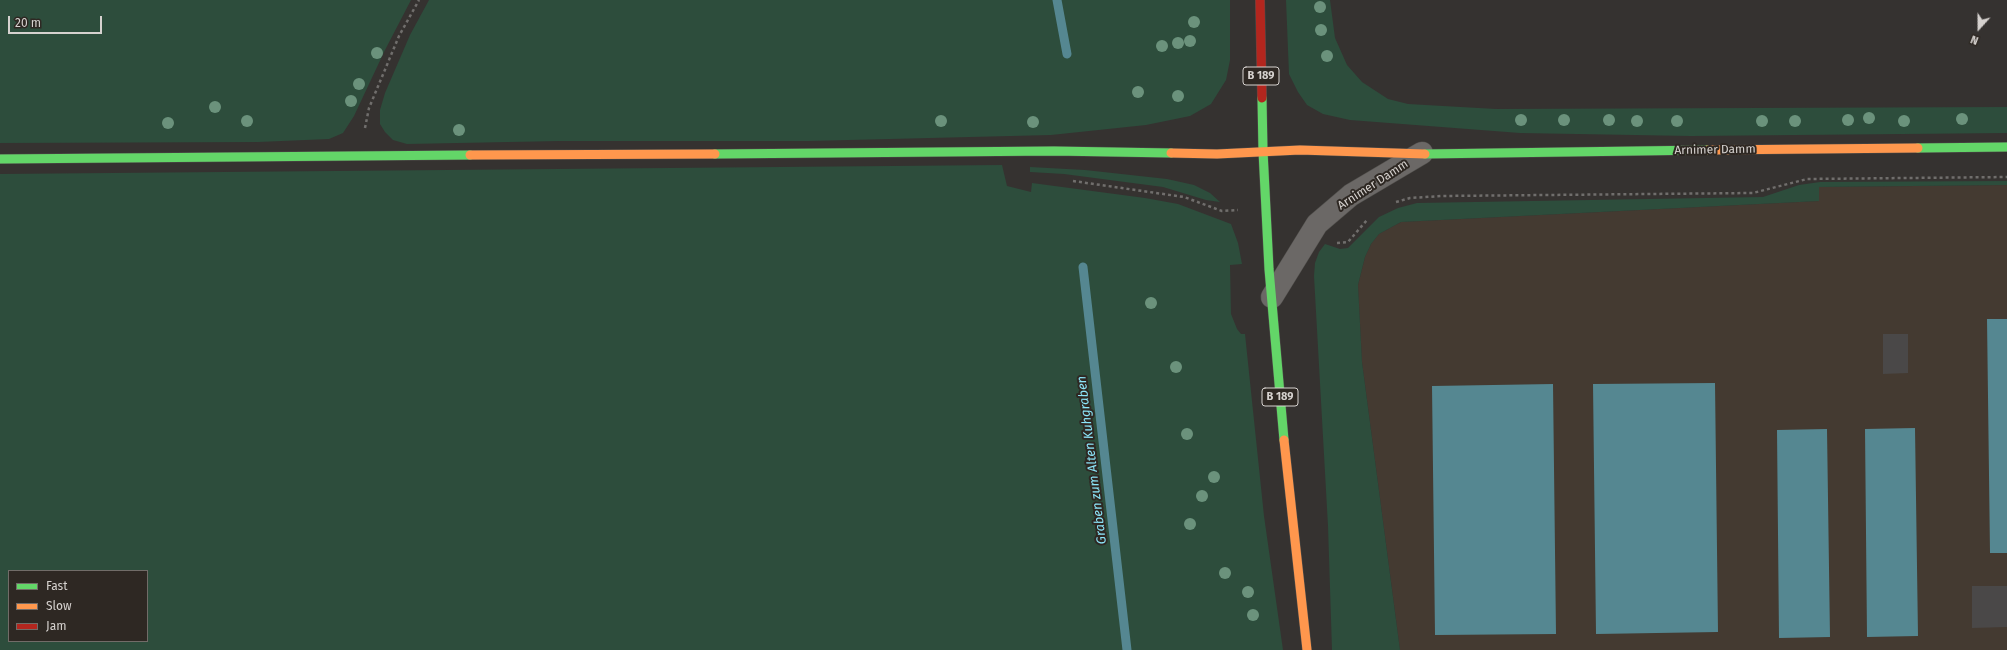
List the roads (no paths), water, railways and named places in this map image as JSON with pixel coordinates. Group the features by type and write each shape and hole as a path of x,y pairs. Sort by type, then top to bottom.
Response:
{"main road":[{"name":"B 189","path":"1260,0 1263,151 1272,297 1289,496 1307,650"},
{"name":"Arnimer Damm","path":"0,160 1054,151 1217,154 1300,150 1422,154 2007,147"}],"street":[{"name":"Arnimer Damm","path":"1272,297 1316,224 1351,195 1422,154"}],"water":[{"path":"1987,319 2007,319 2007,553 1990,553"},
{"path":"1715,383 1718,632 1596,634 1593,384"},
{"path":"1553,384 1556,634 1435,635 1432,386"},
{"path":"1915,428 1918,636 1867,637 1865,429"},
{"path":"1827,429 1830,637 1779,638 1777,430"}],"waterway":[{"name":"Graben zum Alten Kuhgraben","path":"1057,0 1067,54"},
{"name":"Graben zum Alten Kuhgraben","path":"1083,267 1127,650"}]}
